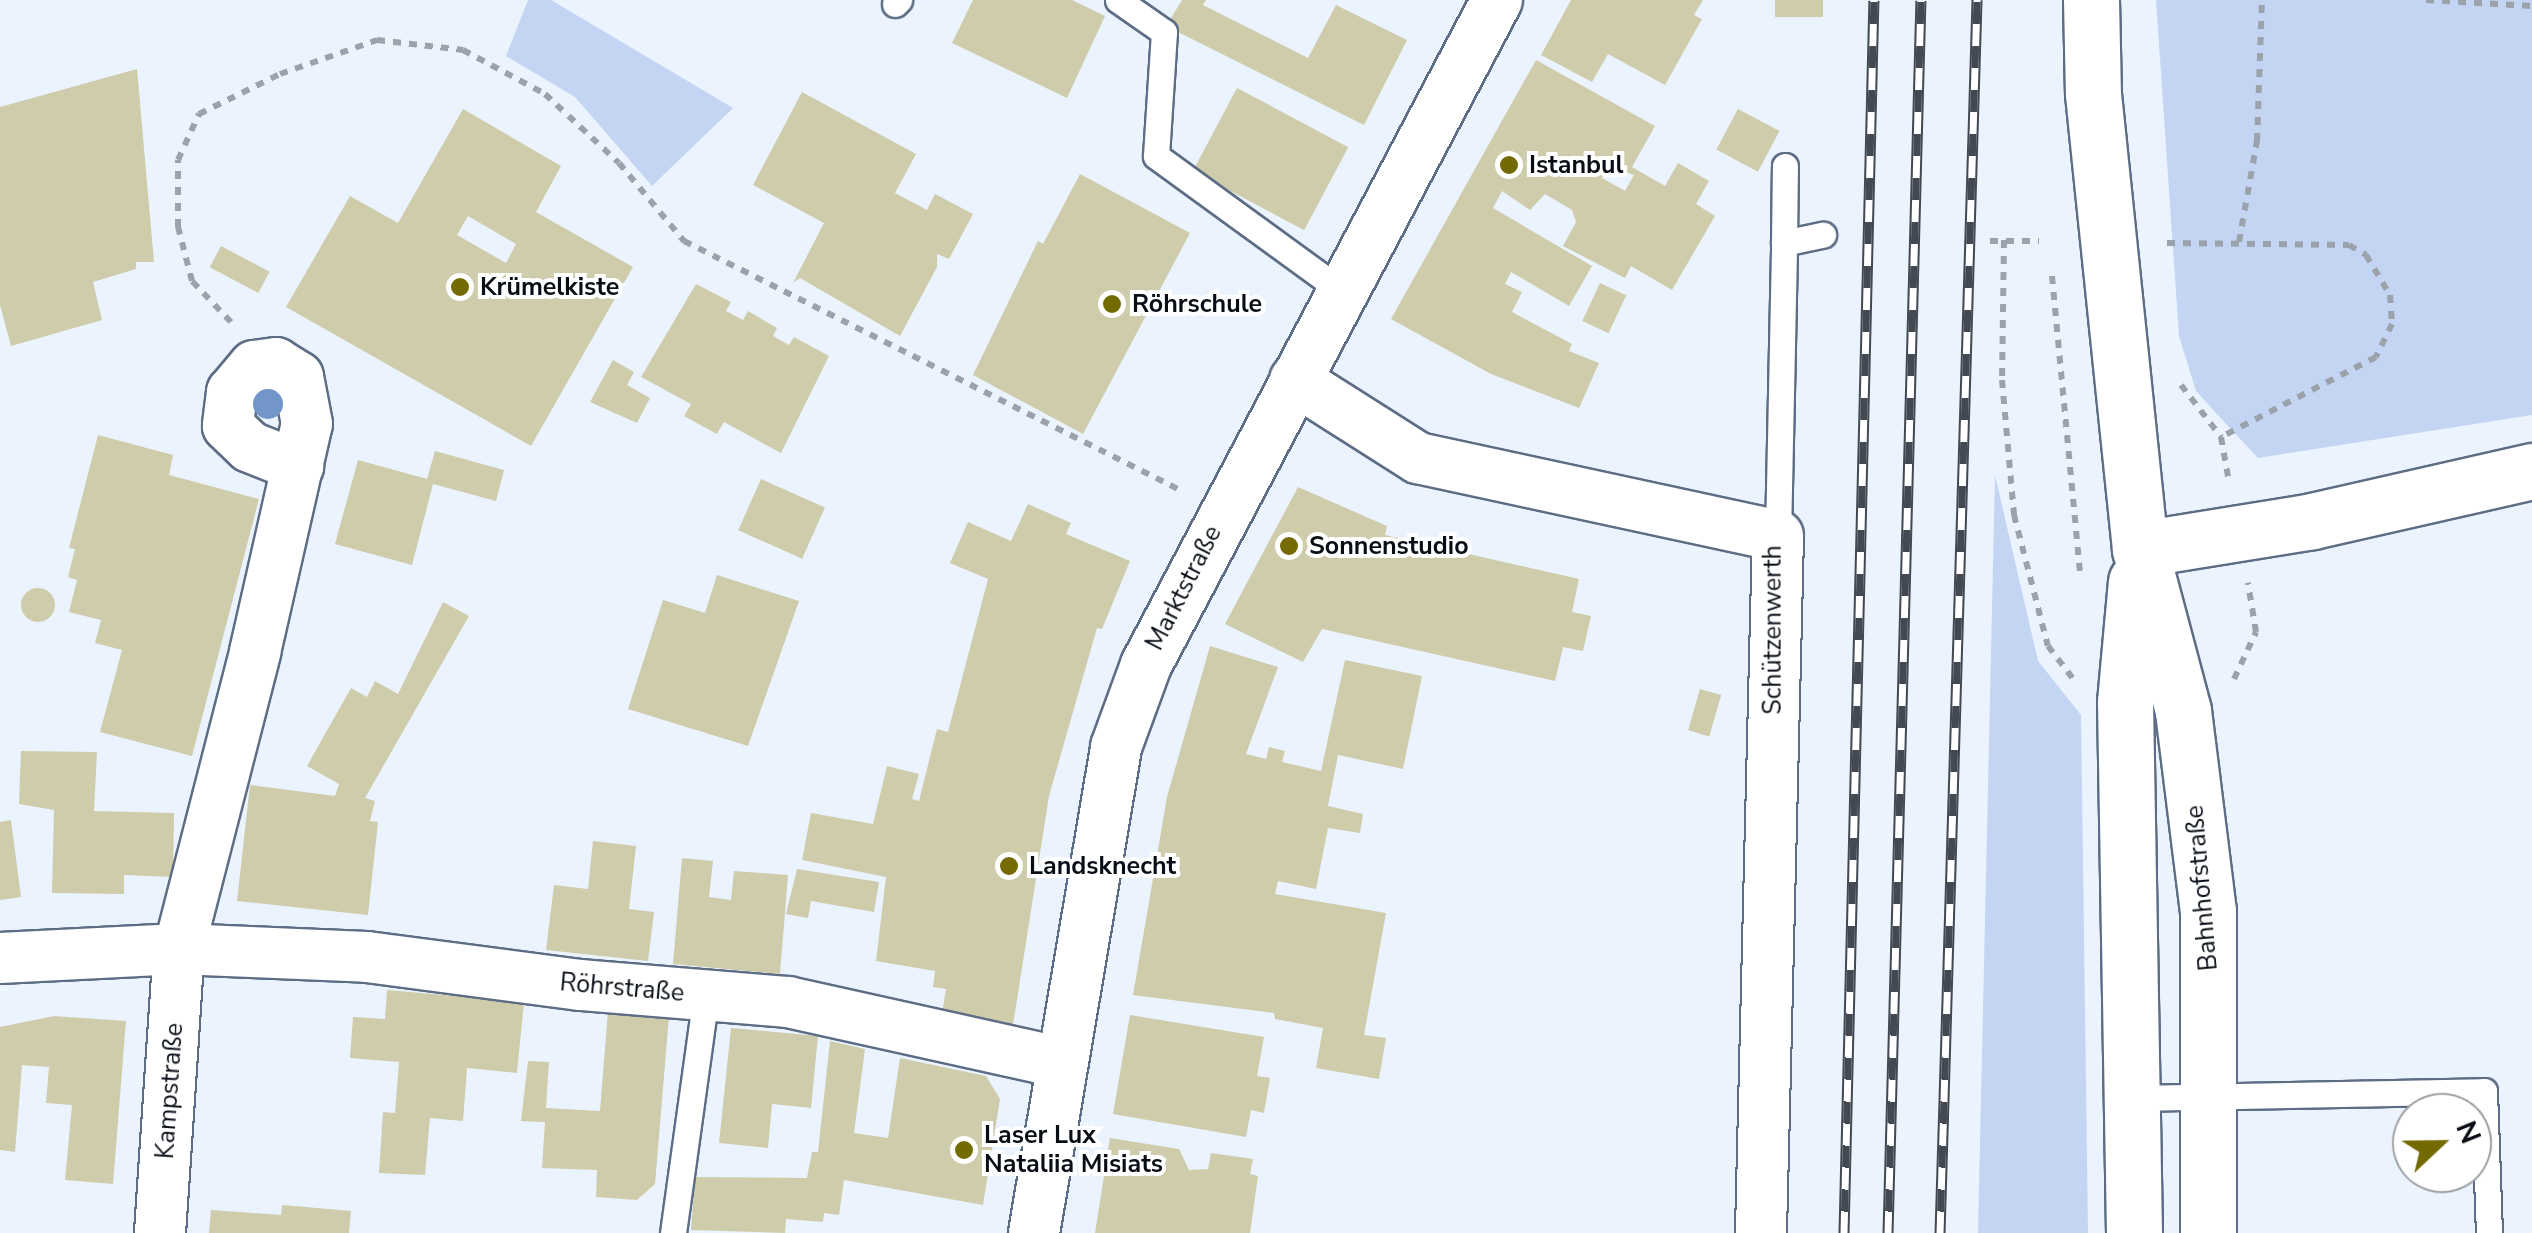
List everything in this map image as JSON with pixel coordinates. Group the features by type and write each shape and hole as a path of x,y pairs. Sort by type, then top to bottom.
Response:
{"street":[{"name":"Marktstraße","path":"1034,1233 1059,1062 1116,747 1146,664 1222,512 1496,0"},
{"name":"Bahnhofstraße","path":"2092,0 2093,94 2140,549 2189,751 2208,911 2208,1233"},
{"path":"179,950 298,466 307,424 298,377 276,363 254,366 232,392 228,426 250,447 298,466"},
{"name":"Schützenwerth","path":"1295,380 1418,458 1778,536 1760,1233"},
{"path":"2140,549 2312,521 2532,471"},
{"name":"Bahnhofstraße","path":"2134,1233 2125,702 2140,549"},
{"name":"Röhrstraße","path":"0,958 179,950 367,956 788,1002 1059,1062"},
{"name":"Kampstraße","path":"160,1233 179,950"}],"lane":[{"path":"1118,0 1164,32 1156,156 1342,291"},
{"path":"1778,536 1785,166"},
{"path":"1784,242 1823,235"},
{"path":"672,1233 706,996"},
{"path":"2133,1098 2484,1091 2488,1233"}],"path":[{"path":"2239,242 2257,141 2262,0"},
{"path":"2426,0 2532,6"},
{"path":"254,366 245,336 192,281 178,227 178,160 199,114 280,74 376,40 463,50 545,94 619,163 684,241 1222,512"},
{"path":"2004,240 2002,380 2014,514 2048,646 2080,686"},
{"path":"1990,241 2039,241"},
{"path":"2166,242 2349,244 2382,276 2392,324 2376,357 2221,437"}],"shaded area":[{"path":"528,0 551,0 733,108 652,186 575,97 506,56"},
{"path":"2156,0 2532,0 2532,415 2258,458 2215,412 2196,391 2179,336"},
{"path":"1995,475 2038,661 2081,715 2088,1233 1978,1233"}],"building":[{"path":"973,0 1072,0 1105,16 1067,98 952,43"},
{"path":"1182,0 1206,0 1203,5 1308,58 1336,5 1407,40 1364,125 1166,26"},
{"path":"1571,0 1703,0 1694,15 1702,19 1665,85 1608,54 1592,82 1541,55"},
{"path":"1775,0 1823,0 1823,17 1775,17"},
{"path":"1536,60 1655,126 1632,167 1665,186 1678,163 1709,181 1696,204 1715,216 1672,290 1631,266 1625,278 1563,246 1576,222 1572,210 1545,194 1530,210 1502,191 1493,208 1592,266 1569,306 1511,272 1505,284 1522,292 1512,312 1572,344 1569,351 1599,363 1579,408 1491,374 1391,319","holes":["1610,166 1634,175 1625,191 1602,178"]},
{"path":"137,69 154,262 136,262 136,269 93,282 102,320 11,346 0,305 0,107"},
{"path":"1237,88 1348,147 1304,230 1193,171"},
{"path":"802,92 916,154 895,193 927,210 935,194 973,214 949,259 937,254 937,267 900,336 800,278 793,283 824,223 753,185"},
{"name":"Krümelkiste","path":"463,109 561,166 536,212 633,267 531,446 286,307 350,196 398,223","holes":["468,216 516,244 506,263 457,235"]},
{"path":"1738,109 1779,131 1758,172 1716,150"},
{"path":"1080,174 1190,233 1083,434 973,375 1038,241 1043,244"},
{"path":"221,246 270,272 258,293 210,267"},
{"path":"1600,283 1626,295 1609,333 1582,321"},
{"path":"696,284 731,302 726,311 743,320 748,311 777,328 773,336 789,345 794,337 829,356 781,453 724,422 717,434 704,427 684,416 691,404 641,377"},
{"path":"613,360 634,372 627,385 650,398 637,423 590,402"},
{"path":"98,435 173,455 169,475 259,499 192,756 100,732 122,650 95,643 101,620 69,612 77,580 68,577 75,549 69,548"},
{"path":"435,451 504,470 496,501 433,484 412,565 335,544 358,460 427,479"},
{"path":"761,479 825,507 802,559 738,530"},
{"path":"1298,487 1387,526 1385,535 1579,579 1572,612 1591,616 1583,651 1563,647 1555,681 1322,629 1303,662 1225,624"},
{"path":"1028,504 1071,523 1066,534 1130,561 1102,629 1097,628 1049,796 1013,1025 942,1014 946,989 933,987 935,971 876,961 886,877 802,860 811,813 873,824 887,766 919,774 912,799 919,801 937,729 948,732 988,579 950,563 968,522 1011,541"},
{"path":"717,575 799,601 748,746 628,709 663,600 705,613"},
{"path":"38,588 50,593 55,605 50,617 38,622 26,617 21,605 26,593"},
{"path":"443,602 469,616 365,798 375,801 370,821 378,822 368,915 237,901 250,785 335,796 339,784 307,766 351,688 367,697 375,681 398,694"},
{"path":"1210,646 1278,667 1246,754 1266,759 1269,747 1285,751 1282,762 1321,771 1345,660 1422,676 1403,769 1338,755 1328,806 1363,814 1360,833 1328,828 1316,889 1278,881 1275,894 1386,913 1364,1035 1386,1038 1379,1079 1316,1068 1323,1028 1275,1019 1274,1013 1133,995 1167,797"},
{"path":"1700,689 1721,695 1709,736 1688,730"},
{"path":"21,751 97,752 94,811 174,813 173,877 124,875 124,894 52,893 54,810 19,804"},
{"path":"11,820 21,897 0,900 0,822"},
{"path":"593,841 636,846 629,909 654,912 648,961 546,950 554,885 588,889"},
{"path":"682,858 713,861 709,897 731,900 734,871 788,875 780,974 673,964"},
{"path":"797,869 879,882 874,912 811,901 808,918 786,914"},
{"path":"387,990 524,1002 517,1073 467,1068 463,1121 430,1118 425,1175 379,1173 383,1112 395,1113 399,1062 350,1058 353,1017 385,1019"},
{"path":"608,1011 669,1016 655,1184 637,1200 596,1197 597,1170 542,1168 545,1122 521,1121 528,1061 549,1062 546,1108 600,1111"},
{"path":"1130,1015 1264,1037 1257,1076 1270,1078 1264,1113 1251,1110 1246,1137 1113,1114"},
{"path":"54,1016 126,1021 113,1184 65,1180 72,1105 46,1103 49,1067 22,1065 15,1152 0,1150 0,1027"},
{"path":"731,1028 818,1036 811,1108 772,1104 768,1148 719,1143"},
{"path":"830,1041 865,1049 854,1133 888,1138 900,1058 986,1076 1000,1099 983,1205 844,1180 839,1215 824,1213 823,1222 786,1219 785,1233 691,1230 695,1177 807,1178 812,1152 818,1152"},
{"path":"1110,1138 1179,1149 1189,1170 1208,1169 1211,1153 1253,1159 1250,1174 1258,1176 1250,1233 1095,1233"},
{"path":"282,1205 351,1211 349,1233 209,1233 211,1210 281,1215"}],"railway":[{"path":"1844,1233 1874,0"},
{"path":"1888,1233 1921,0"},
{"path":"1940,1233 1977,0"}],"place":[{"name":"Istanbul","path":"1509,165"},
{"name":"Krümelkiste","path":"460,287"},
{"name":"Röhrschule","path":"1112,304"},
{"name":"Sonnenstudio","path":"1289,546"},
{"name":"Landsknecht","path":"1009,866"},
{"name":"Laser Lux Nataliia Misiats","path":"964,1150"}]}
